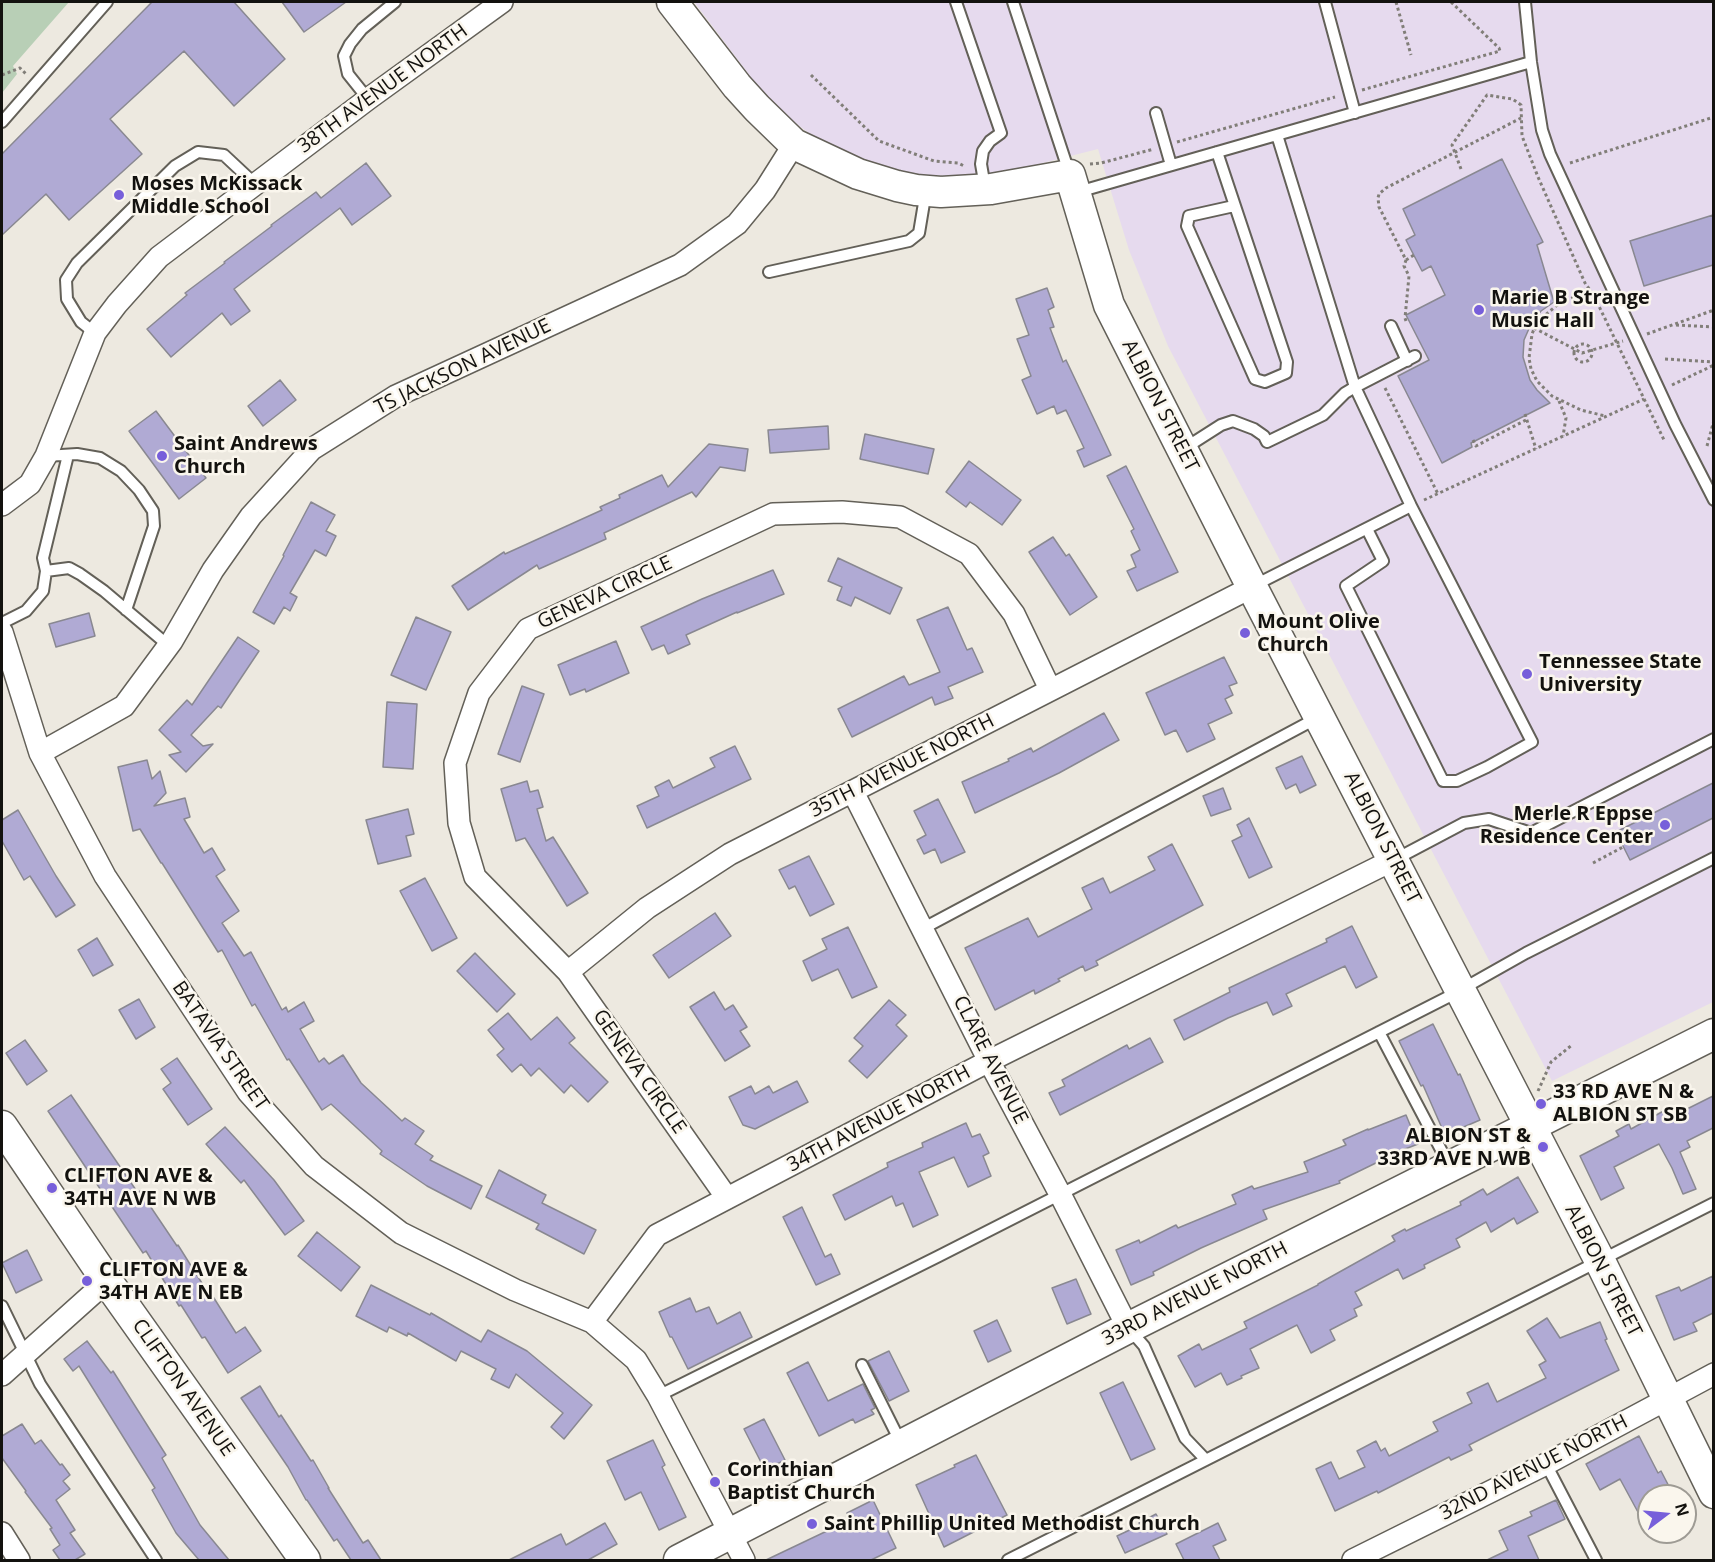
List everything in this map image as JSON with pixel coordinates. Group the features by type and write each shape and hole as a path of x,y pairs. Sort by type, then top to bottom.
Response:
{"street":[{"name":"38TH AVENUE NORTH","path":"2,505 30,484 46,456 95,333 117,304 159,257 368,99 502,2"},
{"path":"672,2 737,86 757,108 794,144 826,160 877,181 926,191 969,192 1076,176"},
{"name":"TS JACKSON AVENUE","path":"40,753 124,706 169,646 213,570 251,516 312,449 396,396 680,265 737,224 765,190 794,144"},
{"name":"ALBION STREET","path":"1076,176 1109,305 1600,1262 1713,1493"},
{"name":"GENEVA CIRCLE","path":"727,1198 568,972 475,878 459,823 455,763 479,693 528,629 773,514 842,512 900,517 969,554 1014,615 1050,689"},
{"name":"35TH AVENUE NORTH","path":"568,972 647,908 730,854 1252,587"},
{"name":"BATAVIA STREET","path":"2,632 40,753 105,876 248,1092 314,1166 401,1233 515,1290 591,1322 636,1360 658,1396 737,1547"},
{"name":"CLARE AVENUE","path":"853,792 1128,1328"},
{"name":"34TH AVENUE NORTH","path":"591,1322 657,1235 989,1061 1394,860"},
{"name":"33RD AVENUE NORTH","path":"679,1560 737,1547 902,1445 1128,1328 1713,1034"},
{"name":"CLIFTON AVENUE","path":"2,1126 107,1281 305,1560"},
{"path":"2,1375 107,1281"},
{"name":"32ND AVENUE NORTH","path":"1353,1560 1546,1464 1713,1374"},
{"path":"2,1533 20,1560"}],"lane":[{"path":"2,122 107,2"},
{"path":"368,99 348,74 344,56 362,29 395,2"},
{"path":"956,2 1001,133 990,141 983,151 981,164 985,190"},
{"path":"1013,2 1076,176 1171,165 1531,63"},
{"path":"1324,2 1355,113"},
{"path":"1525,2 1531,63 1542,130 1556,168 1659,391 1713,500"},
{"path":"1155,113 1171,165"},
{"path":"1277,135 1354,387 1532,742 1457,781 1443,781 1346,586 1383,561 1366,529"},
{"path":"95,333 81,322 67,299 66,280 77,263 175,166 198,152 224,155 255,184"},
{"path":"1216,152 1287,362 1286,373 1265,382 1255,379 1187,226 1189,216 1234,206"},
{"path":"768,272 909,241 919,233 926,191"},
{"path":"1182,450 1221,425 1233,422 1254,429 1267,442 1323,415 1354,387 1411,358 1392,327"},
{"path":"46,456 68,455 100,458 121,471 139,490 153,511 154,526 126,610"},
{"path":"2,623 26,610 43,591 46,571 43,558 68,455"},
{"path":"1252,587 1412,506"},
{"path":"46,571 69,568 80,574 105,591 169,646"},
{"path":"922,929 1319,717"},
{"path":"1394,860 1464,823 1489,819 1532,833 1713,739"},
{"path":"658,1396 1379,1032 1526,953 1713,858"},
{"path":"1379,1032 1449,1166"},
{"path":"1008,1560 1713,1203"},
{"path":"2,1306 40,1384 156,1560"},
{"path":"1128,1328 1144,1346 1185,1438 1206,1460"},
{"path":"862,1365 902,1445"},
{"path":"1546,1464 1596,1560"}],"path":[{"path":"1396,2 1411,55"},
{"path":"1076,176 1092,165 1500,51 1451,2"},
{"path":"2,75 21,68 34,84"},
{"path":"811,75 879,141 934,161 958,163 965,167"},
{"path":"1461,169 1452,145 1487,95 1512,99 1521,105 1522,136 1528,154 1585,283 1665,442"},
{"path":"1406,260 1379,207 1380,194 1386,188 1539,109"},
{"path":"1556,168 1713,117"},
{"path":"1392,327 1406,321 1409,276 1404,266 1406,260 1414,255"},
{"path":"1590,290 1569,298 1546,313 1532,334 1528,353 1531,369 1540,385 1558,400 1581,410 1607,416"},
{"path":"1674,324 1713,327"},
{"path":"1585,344 1590,347 1592,354 1586,361 1575,358 1574,352 1578,345 1585,344"},
{"path":"1665,359 1713,363"},
{"path":"1412,506 1644,399 1713,363"},
{"path":"1378,374 1438,494"},
{"path":"1558,400 1566,418 1563,436"},
{"path":"1524,414 1536,449"},
{"path":"1473,440 1476,446 1526,420"},
{"path":"1707,446 1713,420"},
{"path":"1593,863 1623,847"},
{"path":"1535,1096 1551,1062 1572,1045"}],"shaded area":[{"name":"Tennessee State University","path":"694,2 1713,2 1713,1002 1552,1081 1168,346 1129,250 1098,149 1027,167 964,177 906,174 836,154 789,118 756,84"}],"green space":[{"path":"2,2 69,2 13,66 17,74 2,93"}],"building":[{"path":"152,2 234,2 285,59 234,106 184,51 110,119 142,154 69,220 46,194 2,235 2,154"},
{"path":"282,2 346,2 304,32"},
{"name":"Marie B Strange Music Hall","path":"1502,159 1543,242 1537,245 1554,302 1541,311 1531,324 1524,340 1523,357 1530,380 1550,403 1471,443 1472,447 1442,463 1398,376 1429,360 1406,315 1445,295 1431,266 1422,271 1406,240 1415,235 1403,209"},
{"path":"366,163 391,196 352,225 340,208 234,289 250,311 231,325 222,313 171,357 147,329 187,295 185,293 271,225 316,192 321,198"},
{"path":"1713,215 1713,265 1644,286 1630,241"},
{"path":"1047,288 1054,307 1048,310 1054,327 1050,328 1063,362 1066,360 1111,455 1084,467 1077,451 1084,448 1066,410 1057,414 1054,406 1037,414 1022,380 1031,376 1017,339 1029,335 1016,299"},
{"path":"280,380 296,400 263,426 248,406"},
{"path":"156,411 206,478 179,499 129,431"},
{"path":"828,426 829,449 770,453 768,430"},
{"path":"865,434 934,449 928,474 860,459"},
{"path":"709,444 748,449 745,471 720,467 696,497 692,492 604,533 606,539 539,569 537,565 468,610 452,586 504,552 505,554 602,510 600,507 620,498 619,495 662,475 668,487"},
{"path":"969,461 1021,500 1002,525 970,502 966,507 946,492"},
{"path":"1126,466 1178,572 1137,591 1127,571 1136,567 1131,555 1140,550 1131,531 1134,529 1107,476"},
{"path":"311,502 335,515 326,531 336,536 326,556 315,550 290,593 297,597 290,611 284,607 274,624 253,612"},
{"path":"1053,537 1066,556 1069,554 1097,597 1070,615 1029,552"},
{"path":"838,558 902,588 890,614 855,597 851,606 837,600 842,587 828,581"},
{"path":"773,570 784,594 686,635 690,644 668,654 664,645 652,650 641,627"},
{"path":"948,607 967,650 972,648 983,672 948,687 953,698 935,705 932,697 852,737 838,709 904,676 909,685 940,672 917,620"},
{"path":"89,613 95,636 56,647 49,624"},
{"path":"416,617 451,632 426,690 391,675"},
{"path":"238,637 259,651 221,708 218,706 191,735 203,746 213,744 186,772 169,755 181,752 159,730 187,700 192,705"},
{"path":"616,641 629,673 586,692 585,689 570,695 558,665"},
{"path":"1224,657 1237,683 1229,686 1233,695 1225,699 1232,713 1208,724 1215,739 1187,752 1176,730 1165,735 1146,693"},
{"path":"522,686 544,694 520,762 498,754"},
{"path":"387,702 417,704 413,769 383,767"},
{"path":"1104,713 1119,740 1059,773 975,813 962,782 1009,761 1008,759 1031,748 1033,752"},
{"path":"735,746 751,779 647,828 637,806 659,796 655,787 669,780 673,788 715,767 710,758"},
{"path":"1302,756 1316,785 1300,793 1296,784 1286,789 1276,768"},
{"path":"147,760 152,779 160,771 166,793 154,806 185,798 190,817 184,819 204,853 212,848 225,870 216,876 239,911 222,923 244,956 251,952 282,1010 286,1007 288,1012 304,1002 314,1021 300,1029 319,1062 324,1058 329,1064 343,1055 361,1083 402,1121 405,1118 424,1131 415,1144 433,1156 430,1160 482,1186 471,1209 427,1186 380,1154 382,1151 331,1104 322,1110 289,1059 287,1060 255,1004 252,1006 222,950 218,952 140,829 133,831 118,767"},
{"path":"527,781 530,792 538,790 543,807 537,809 546,841 553,837 588,893 567,906 525,838 516,841 501,789"},
{"name":"Merle R Eppse Residence Center","path":"1713,783 1713,818 1630,860 1616,832"},
{"path":"1223,788 1231,809 1211,816 1203,796"},
{"path":"938,799 965,852 941,863 935,849 924,854 917,840 926,835 914,811"},
{"path":"408,809 414,834 406,836 411,856 378,864 366,820"},
{"path":"18,810 75,905 56,917 30,876 24,880 2,841 2,820"},
{"path":"1249,818 1272,867 1249,878 1232,841 1242,836 1237,825"},
{"path":"1172,844 1203,905 1096,961 1098,965 1085,971 1083,966 1035,994 1034,990 995,1010 965,948 1028,918 1038,937 1092,909 1082,888 1103,878 1110,893 1155,870 1148,857"},
{"path":"809,856 834,904 810,916 795,886 789,889 779,870"},
{"path":"425,878 457,938 432,951 400,891"},
{"path":"715,913 731,936 669,978 653,955"},
{"path":"1352,926 1377,977 1356,988 1345,966 1286,994 1292,1006 1273,1015 1267,1002 1184,1040 1174,1020 1230,992 1229,988 1327,942 1326,939"},
{"path":"848,927 877,987 852,998 838,969 812,981 803,961 827,949 822,939"},
{"path":"97,938 113,965 93,976 78,950"},
{"path":"475,953 515,994 497,1012 457,971"},
{"path":"714,992 725,1010 733,1005 747,1027 740,1031 750,1046 725,1061 690,1007"},
{"path":"139,999 155,1027 136,1039 119,1010"},
{"path":"889,1000 906,1015 896,1025 907,1036 867,1078 849,1061 863,1046 854,1038"},
{"path":"508,1013 531,1040 557,1017 575,1038 569,1043 608,1082 588,1102 571,1085 564,1093 539,1068 531,1076 521,1064 512,1072 497,1055 504,1049 488,1030"},
{"path":"1433,1024 1458,1075 1460,1074 1480,1120 1445,1135 1423,1085 1421,1086 1399,1041"},
{"path":"1150,1038 1163,1062 1060,1115 1049,1093 1065,1086 1062,1080 1127,1045 1129,1049"},
{"path":"25,1040 47,1071 27,1085 6,1053"},
{"path":"177,1058 212,1109 188,1125 163,1089 171,1083 161,1069"},
{"path":"797,1081 808,1102 755,1129 743,1125 729,1097 751,1086 755,1094 769,1086 773,1093"},
{"path":"71,1095 138,1193 140,1191 178,1245 236,1333 245,1327 261,1351 228,1373 205,1337 202,1338 181,1305 179,1306 146,1251 143,1253 48,1111"},
{"path":"1713,1096 1713,1128 1687,1141 1690,1147 1680,1152 1696,1189 1683,1194 1659,1144 1614,1167 1624,1188 1601,1200 1580,1156 1619,1136 1616,1131 1629,1124 1631,1129 1669,1108 1673,1116"},
{"path":"1406,1115 1418,1144 1382,1158 1339,1181 1340,1183 1263,1210 1267,1219 1201,1248 1153,1272 1154,1275 1131,1285 1116,1250 1139,1240 1140,1243 1176,1225 1178,1228 1236,1204 1232,1195 1252,1186 1254,1189 1308,1172 1304,1162 1346,1145 1343,1140"},
{"path":"966,1123 972,1137 980,1134 989,1153 983,1156 991,1176 968,1187 954,1157 919,1172 938,1215 913,1227 903,1203 896,1206 892,1196 845,1220 833,1195 888,1167 887,1163 923,1147 922,1143"},
{"path":"225,1127 274,1180 304,1221 285,1235 244,1180 241,1183 206,1144"},
{"path":"499,1170 546,1195 542,1203 596,1230 584,1254 536,1229 539,1224 486,1197"},
{"path":"1518,1177 1538,1212 1517,1224 1514,1218 1491,1232 1486,1222 1456,1239 1460,1247 1424,1265 1425,1268 1403,1279 1398,1269 1355,1292 1362,1305 1354,1309 1357,1316 1330,1330 1335,1340 1311,1353 1297,1325 1250,1349 1259,1368 1227,1385 1221,1373 1195,1387 1178,1356 1199,1344 1202,1350 1247,1328 1244,1322 1318,1285 1395,1241 1392,1236 1461,1205 1460,1202 1483,1189 1487,1195"},
{"path":"802,1207 825,1257 831,1254 840,1274 816,1285 783,1217"},
{"path":"317,1232 360,1267 341,1291 298,1256"},
{"path":"27,1250 42,1280 16,1293 2,1263"},
{"path":"1713,1276 1713,1313 1693,1323 1697,1331 1674,1340 1656,1296 1679,1287 1681,1291"},
{"path":"1076,1279 1091,1314 1067,1324 1052,1288"},
{"path":"371,1285 430,1315 431,1313 481,1342 488,1330 527,1351 592,1405 564,1439 551,1427 563,1413 516,1374 509,1388 491,1379 496,1369 461,1351 456,1361 408,1333 407,1336 389,1327 387,1332 356,1316"},
{"path":"690,1298 696,1312 709,1307 717,1324 740,1312 752,1337 688,1369 659,1312"},
{"path":"1547,1318 1560,1338 1600,1322 1607,1339 1605,1340 1619,1370 1469,1445 1472,1450 1451,1460 1449,1457 1378,1493 1377,1491 1335,1511 1316,1469 1331,1462 1339,1479 1365,1467 1357,1451 1376,1441 1381,1451 1385,1448 1389,1456 1438,1431 1433,1422 1472,1403 1467,1393 1488,1383 1497,1402 1546,1378 1539,1365 1546,1361 1527,1331"},
{"path":"997,1320 1011,1351 988,1362 974,1331"},
{"path":"87,1341 111,1373 113,1371 166,1455 162,1458 200,1525 229,1560 199,1560 176,1533 152,1490 155,1488 79,1366 73,1371 64,1359"},
{"path":"889,1351 909,1391 889,1401 868,1361"},
{"path":"808,1362 828,1401 863,1384 875,1408 871,1410 874,1414 855,1423 853,1419 819,1436 787,1373"},
{"path":"1123,1382 1155,1449 1131,1460 1100,1393"},
{"path":"260,1386 279,1417 281,1415 311,1461 313,1460 363,1543 368,1540 381,1560 351,1560 337,1539 334,1541 241,1398"},
{"path":"764,1419 785,1460 765,1470 744,1429"},
{"path":"22,1424 35,1444 41,1440 70,1475 63,1481 70,1489 56,1500 75,1530 70,1533 85,1554 75,1560 60,1560 53,1550 60,1545 50,1529 52,1528 2,1458 2,1436"},
{"path":"1639,1436 1658,1473 1661,1471 1668,1484 1637,1484 1637,1510 1620,1479 1600,1490 1586,1464"},
{"path":"653,1440 665,1465 662,1467 686,1517 659,1530 641,1492 625,1500 607,1461"},
{"path":"976,1455 1007,1515 944,1547 916,1485"},
{"path":"873,1500 896,1548 871,1560 766,1560 850,1520 847,1513"},
{"path":"1556,1500 1565,1519 1528,1536 1539,1560 1487,1560 1508,1550 1499,1531 1532,1516 1530,1512"},
{"path":"1156,1514 1167,1534 1125,1553 1117,1536"},
{"path":"605,1523 617,1544 588,1560 509,1560 561,1534 566,1545"},
{"path":"1218,1523 1226,1540 1213,1546 1220,1560 1184,1560 1176,1544"}],"place":[{"name":"Moses McKissack Middle School","path":"119,195"},
{"name":"Marie B Strange Music Hall","path":"1479,310"},
{"name":"Saint Andrews Church","path":"162,456"},
{"name":"Mount Olive Church","path":"1245,633"},
{"name":"Tennessee State University","path":"1527,674"},
{"name":"Merle R Eppse Residence Center","path":"1665,825"},
{"name":"33 RD AVE N & ALBION ST SB","path":"1541,1104"},
{"name":"ALBION ST & 33RD AVE N WB","path":"1543,1147"},
{"name":"CLIFTON AVE & 34TH AVE N WB","path":"52,1188"},
{"name":"CLIFTON AVE & 34TH AVE N EB","path":"87,1281"},
{"name":"Corinthian Baptist Church","path":"715,1482"},
{"name":"Saint Phillip United Methodist Church","path":"812,1524"}]}
